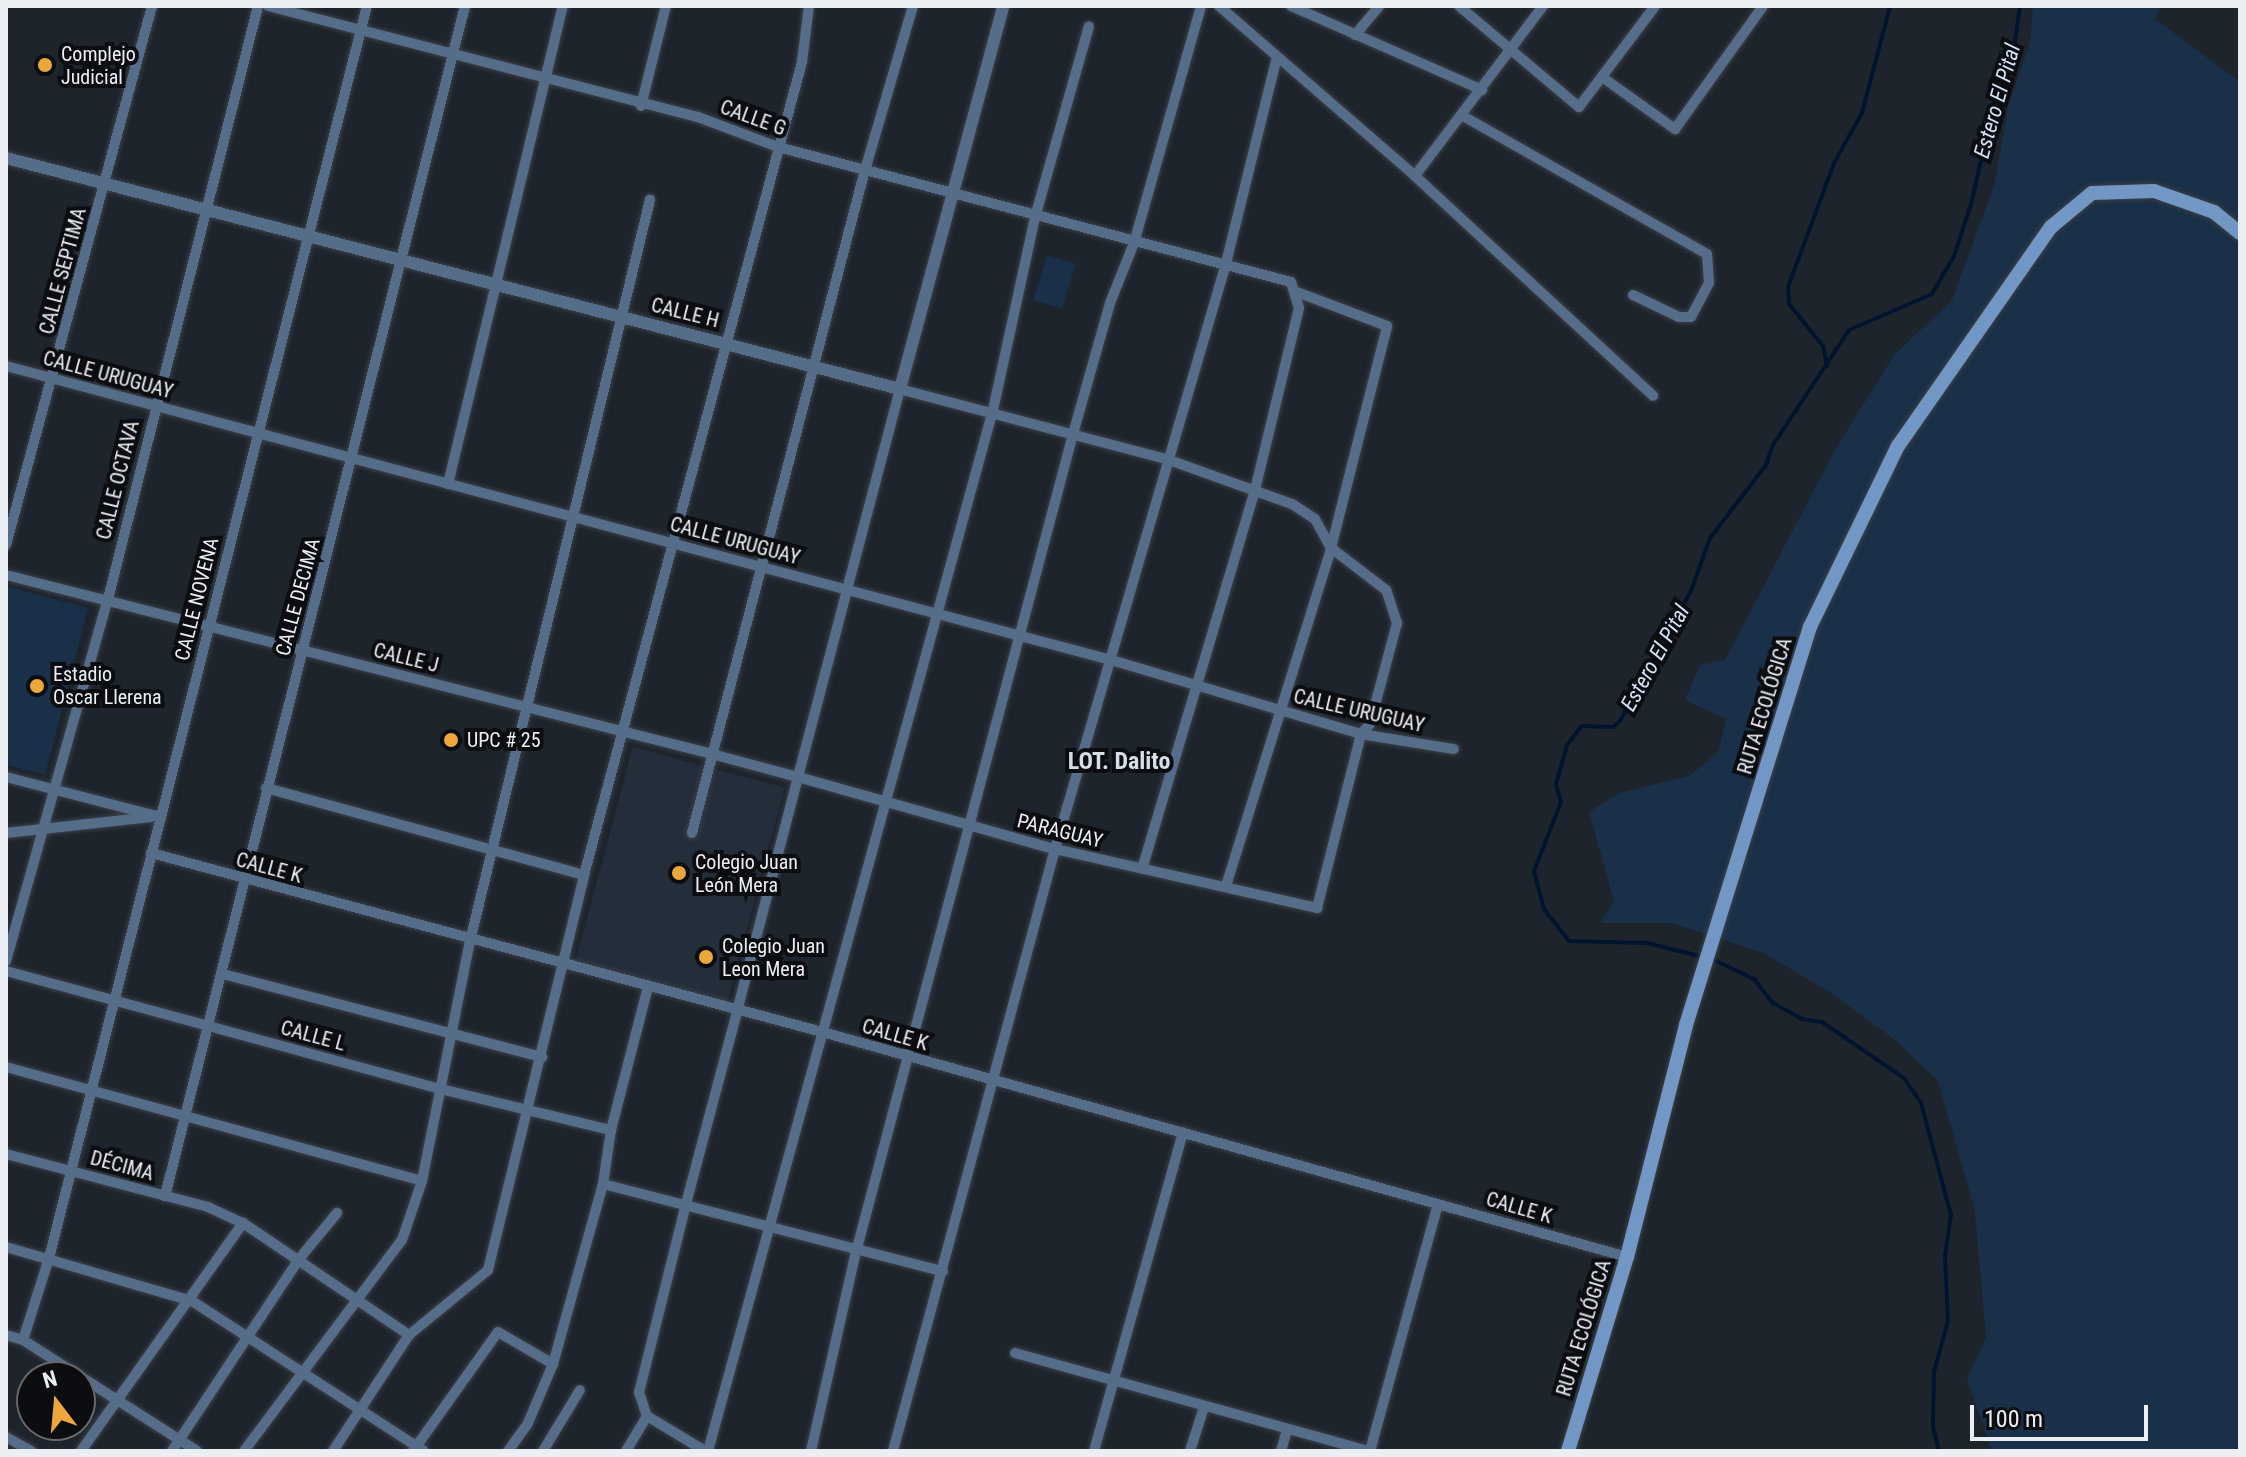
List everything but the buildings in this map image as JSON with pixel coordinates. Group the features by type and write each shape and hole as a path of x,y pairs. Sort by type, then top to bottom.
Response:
{"main road":[{"name":"RUTA ECOLÓGICA","path":"1568,1451 1627,1257 1686,1025 1810,627 1848,539 1898,446 2051,227 2092,193 2115,189 2154,191 2214,212 2240,233"}],"street":[{"name":"CALLE SEPTIMA","path":"6,545 152,6"},
{"name":"CALLE OCTAVA","path":"6,961 108,599 258,6"},
{"name":"CALLE G","path":"268,6 641,106 698,117 778,147 1291,282 1297,292 1387,326 1331,548"},
{"name":"CALLE NOVENA","path":"23,1340 49,1258 367,6"},
{"name":"CALLE DECIMA","path":"165,1196 188,1117 266,788 353,458 465,6"},
{"path":"448,484 563,6"},
{"path":"641,106 666,6"},
{"path":"333,1451 409,1335 488,1270 584,875 625,733 802,62 809,6"},
{"path":"692,833 865,170 913,6"},
{"path":"1003,6 847,590 639,1392 647,1416 707,1451 826,1033 885,803 993,410 1035,217 1089,26"},
{"path":"811,1451 856,1252 1073,434 1110,303 1134,243 1201,6"},
{"path":"1219,6 1415,176 1653,396"},
{"path":"1355,35 1379,6"},
{"path":"1459,6 1576,106 1602,77 1655,6"},
{"path":"1415,176 1512,52 1543,6"},
{"path":"1602,77 1675,129 1763,6"},
{"path":"1297,7 1482,90"},
{"path":"893,1451 996,1081 1055,849 1166,459 1225,267 1277,57"},
{"path":"1463,116 1707,254 1709,283 1691,317 1679,317 1633,295"},
{"name":"CALLE H","path":"6,158 900,389 993,410 1166,459 1255,490 1315,519 1331,548 1386,590 1397,623 1370,724 1361,734 1317,908"},
{"path":"244,1451 356,1295 402,1240 422,1181 470,941 650,200"},
{"path":"1142,868 1199,686 1255,490 1299,308 1297,292"},
{"name":"CALLE URUGUAY","path":"6,366 1111,660 1361,734 1454,749"},
{"path":"1226,886 1277,710 1331,548"},
{"name":"CALLE J","path":"6,575 798,777"},
{"path":"6,777 161,817"},
{"name":"PARAGUAY","path":"798,777 1055,849 1317,908"},
{"path":"266,788 584,875"},
{"path":"6,833 161,817"},
{"name":"CALLE K","path":"151,853 564,967 826,1033 907,1059 1183,1132 1627,1257"},
{"name":"CALLE L","path":"6,971 441,1089 611,1130"},
{"path":"223,974 542,1057"},
{"path":"508,1451 528,1423 553,1364 603,1184 611,1130 648,987"},
{"path":"6,1067 422,1181"},
{"path":"1094,1451 1183,1132"},
{"name":"DÉCIMA","path":"6,1154 165,1196 243,1223 356,1295 409,1335"},
{"path":"603,1184 856,1252 943,1271"},
{"path":"1015,1353 1369,1451 1438,1204"},
{"path":"172,1451 299,1259 337,1213"},
{"path":"81,1451 117,1397 192,1301 243,1223"},
{"path":"6,1247 192,1301 303,1369 418,1449 498,1332 553,1364"},
{"path":"6,1335 23,1340 117,1397 197,1451"},
{"path":"543,1451 580,1390"},
{"path":"1190,1451 1204,1407"},
{"path":"626,1451 647,1416"},
{"path":"1281,1451 1287,1430"},
{"path":"6,1437 31,1451"}],"shaded area":[{"path":"2033,6 2161,6 2155,19 2240,82 2240,1451 1992,1451 1967,1379 1986,1338 1975,1211 1938,1081 1895,1040 1830,992 1763,953 1672,923 1600,923 1614,901 1589,812 1619,793 1689,776 1718,752 1726,719 1685,700 1700,665 1725,660 1836,448 1894,355 1952,300 1994,186 2009,103 2030,43"},
{"path":"1047,255 1076,264 1062,309 1033,300"},
{"name":"Estadio Oscar Llerena","path":"6,586 88,608 45,775 6,765"},
{"name":"Colegio Juan León Mera","path":"633,747 785,788 727,1001 576,960"}],"waterway":[{"name":"Estero El Pital","path":"1827,366 1823,346 1789,304 1788,287 1834,163 1862,113 1890,6"},
{"name":"Estero El Pital","path":"1703,957 1647,943 1569,941 1544,909 1534,871 1561,802 1556,784 1567,745 1582,726 1613,727 1620,721 1691,591 1710,538 1766,465 1773,445 1849,330 1932,294 1954,256 1971,204 1995,99 2013,55 2020,6"},
{"name":"Estero El Pital","path":"1712,959 1754,979 1773,1003 1802,1019 1822,1022 1904,1078 1921,1103 1951,1215 1945,1256 1948,1321 1934,1372 1933,1426 1939,1451"}],"place":[{"name":"Complejo Judicial","path":"45,65"},
{"name":"Estadio Oscar Llerena","path":"37,686"},
{"name":"UPC # 25","path":"451,740"},
{"name":"Colegio Juan León Mera","path":"679,873"},
{"name":"Colegio Juan Leon Mera","path":"706,957"}],"district":[{"name":"LOT. Dalito","path":"1119,762"}]}
